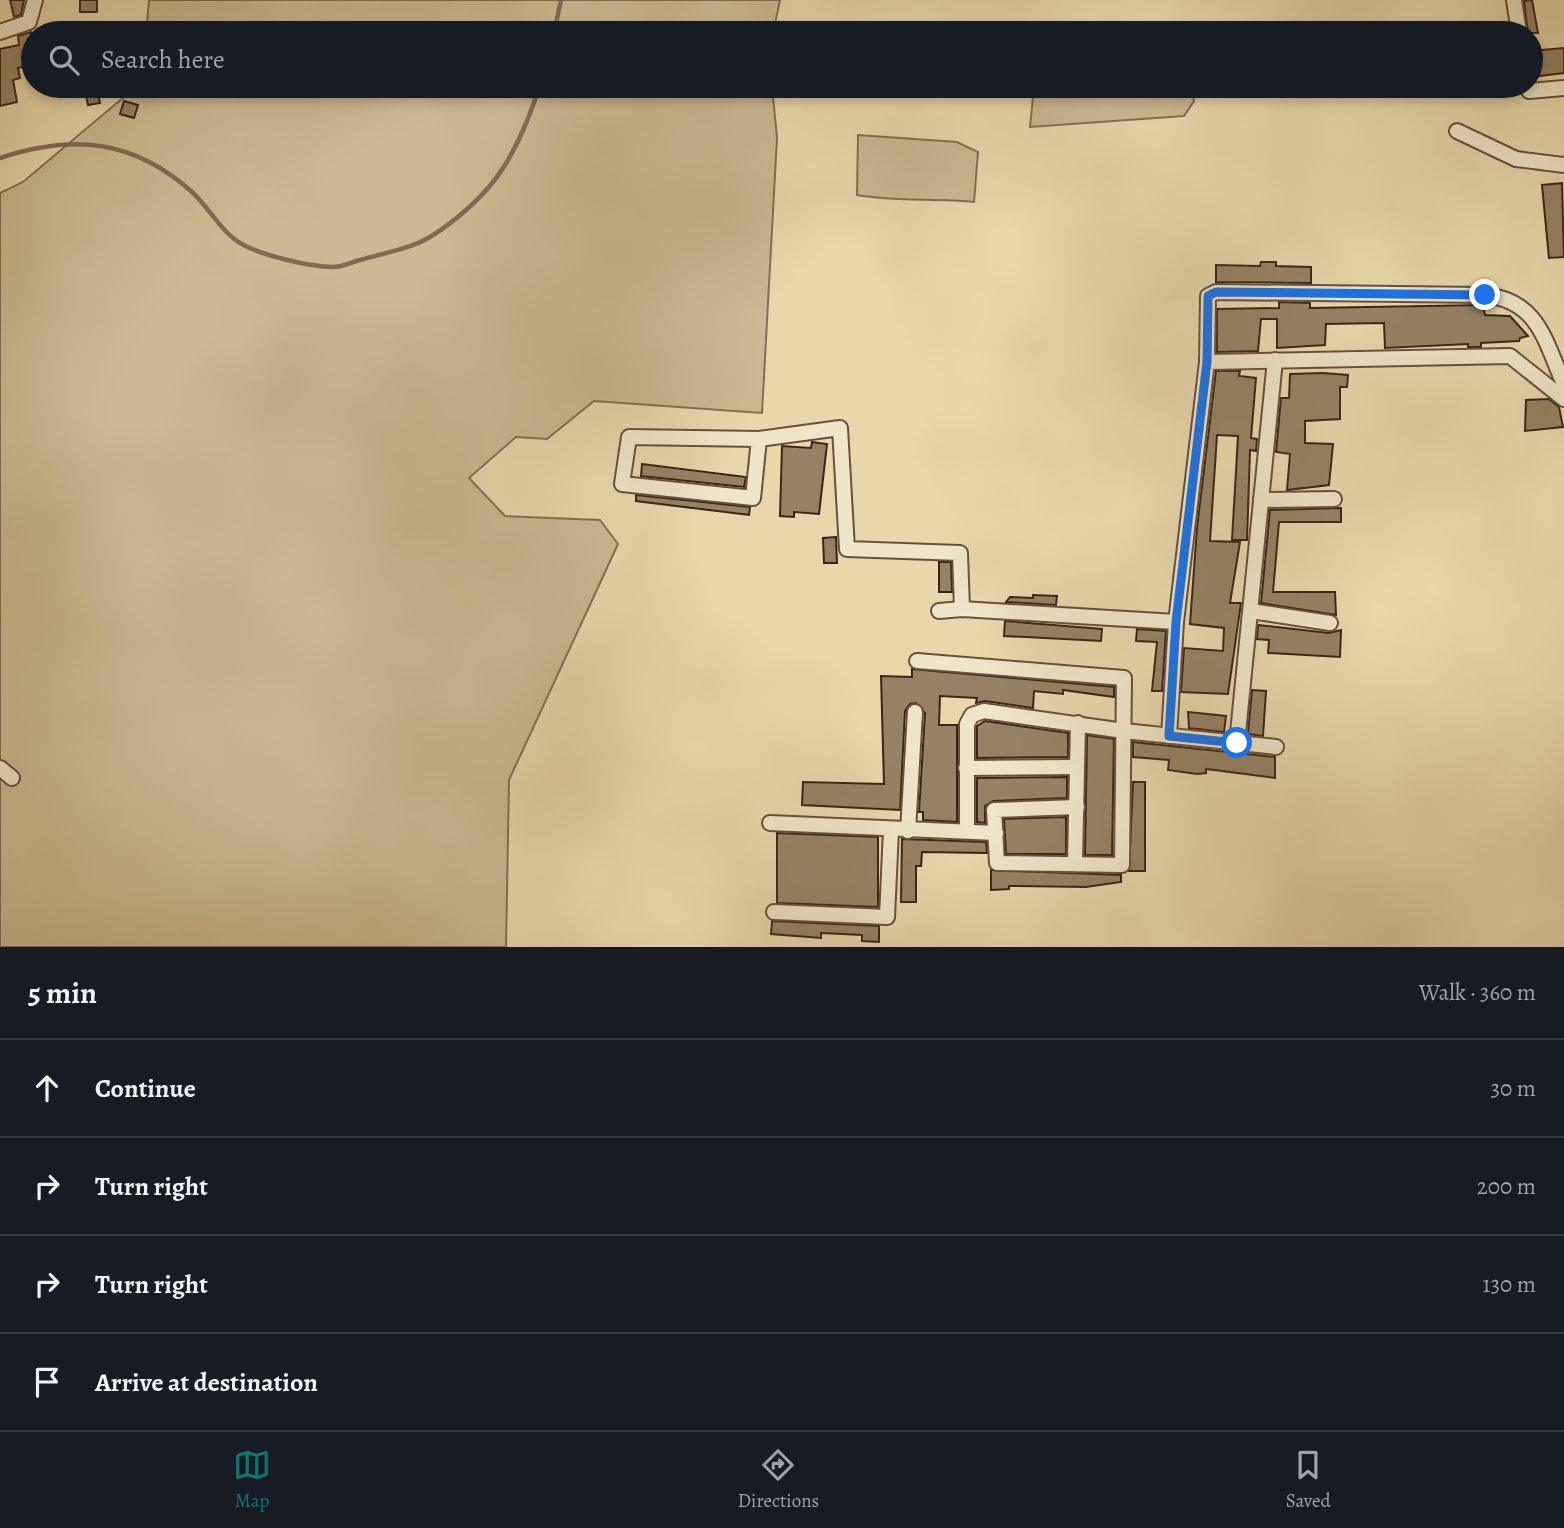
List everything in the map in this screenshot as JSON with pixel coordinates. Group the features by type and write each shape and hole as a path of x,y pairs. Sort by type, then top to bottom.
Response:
{"street":[{"path":"29,21 35,0"},
{"path":"1514,0 1517,21"},
{"path":"0,32 21,25"},
{"path":"1543,90 1564,88"},
{"path":"1457,131 1516,159 1564,165"},
{"path":"1169,736 1176,622 1207,362 1208,296 1216,292 1504,297 1522,308 1538,325 1564,384"},
{"path":"1207,362 1510,356 1564,399"},
{"path":"1237,743 1275,360"},
{"path":"759,439 753,498 622,484 629,437 759,439 839,428 847,549 960,553 962,609"},
{"path":"1261,500 1334,499"},
{"path":"939,611 962,609 1176,622"},
{"path":"1251,611 1330,623"},
{"path":"917,661 1124,678 1122,864 997,863 995,810 1077,807"},
{"path":"967,831 967,724 972,715 984,711 1124,731 1276,747"},
{"path":"908,831 915,712"},
{"path":"1074,862 1078,723"},
{"path":"965,768 1076,767"},
{"path":"0,768 12,778"},
{"path":"770,823 996,833"},
{"path":"774,912 887,917 891,830"}],"shaded area":[{"path":"149,0 780,0 776,21 147,21"},
{"path":"123,98 773,98 777,138 762,413 594,401 547,439 516,437 469,478 505,516 600,520 618,544 509,780 506,947 0,947 0,193 23,182"},
{"path":"1033,98 1194,98 1184,116 1030,127"},
{"path":"858,135 957,142 978,152 974,202 857,195"}],"building":[{"path":"10,0 24,0 21,15 14,17"},
{"path":"80,0 97,0 97,12 80,12"},
{"path":"1532,0 1536,21 1526,21 1524,1"},
{"path":"21,35 21,67 18,68 20,78 13,80 17,102 0,106 0,49 19,45 18,36"},
{"path":"1564,48 1564,73 1543,76 1543,50"},
{"path":"86,98 99,98 100,103 88,105"},
{"path":"124,101 138,105 134,118 120,114"},
{"path":"1562,183 1564,257 1549,258 1542,185"},
{"path":"1261,262 1276,262 1276,266 1311,267 1311,283 1216,282 1216,265 1260,266"},
{"path":"1279,302 1310,303 1310,308 1483,305 1485,315 1510,316 1528,336 1520,338 1519,341 1481,343 1481,347 1468,347 1468,344 1385,348 1384,323 1326,324 1325,345 1277,348 1277,319 1261,319 1258,351 1217,352 1217,309 1279,308"},
{"path":"1216,371 1240,371 1239,376 1256,378 1251,438 1257,439 1256,451 1250,450 1247,540 1232,540 1238,436 1217,435 1210,541 1240,542 1230,603 1241,603 1228,694 1181,692 1184,648 1223,651 1224,628 1190,624 1197,528"},
{"path":"1290,374 1348,375 1347,387 1340,387 1340,419 1305,421 1305,443 1333,444 1329,485 1287,490 1290,454 1276,452 1281,398 1289,398"},
{"path":"1549,399 1559,407 1563,427 1525,431 1526,400"},
{"path":"812,442 827,444 819,514 794,512 794,517 780,516 782,446 811,448"},
{"path":"642,464 746,477 744,487 641,476"},
{"path":"636,495 750,507 749,515 636,501"},
{"path":"1341,508 1341,522 1279,522 1273,592 1335,592 1336,615 1261,603 1270,510"},
{"path":"836,537 837,563 824,563 823,538"},
{"path":"939,562 951,562 952,592 939,592"},
{"path":"1033,595 1057,596 1056,605 1006,602 1010,597 1033,598"},
{"path":"1005,621 1102,629 1101,641 1004,636"},
{"path":"1258,625 1329,633 1341,630 1340,657 1268,653 1269,640 1257,639"},
{"path":"1137,629 1166,631 1162,691 1152,691 1157,642 1136,641"},
{"path":"912,669 1114,687 1114,697 1063,690 1063,694 1034,691 1033,708 985,701 976,703 977,698 940,696 939,725 957,725 957,822 923,820 923,812 919,812 925,713 916,703 910,704 905,711 900,810 802,805 803,782 884,784 881,676 912,677"},
{"path":"1252,690 1266,691 1263,736 1248,734"},
{"path":"1188,712 1226,716 1224,732 1189,728"},
{"path":"985,721 1068,733 1068,757 977,758 977,726"},
{"path":"1087,735 1114,739 1112,855 1085,855"},
{"path":"1133,742 1275,757 1275,778 1206,769 1206,773 1197,774 1168,770 1169,760 1133,757"},
{"path":"1067,777 1067,798 993,801 985,806 985,823 977,822 977,778"},
{"path":"1133,782 1145,782 1145,871 1129,871"},
{"path":"1066,817 1066,854 1006,854 1004,819"},
{"path":"777,833 878,837 878,907 777,903"},
{"path":"902,839 986,842 987,853 922,852 921,866 916,866 916,902 901,902"},
{"path":"991,870 1121,875 1121,882 1086,887 1009,886 1009,889 991,890"},
{"path":"772,921 879,926 879,942 862,941 862,935 821,933 821,938 771,934"}],"waterway":[{"path":"557,21 561,0"},
{"path":"0,158 27,150 78,144 125,152 148,161 171,175 193,193 240,243 285,260 337,267 423,241 470,206 488,188 509,158 535,98"}],"route":[{"path":"1237,743 1169,736 1176,622 1207,362 1208,296 1216,292 1485,295"}]}
